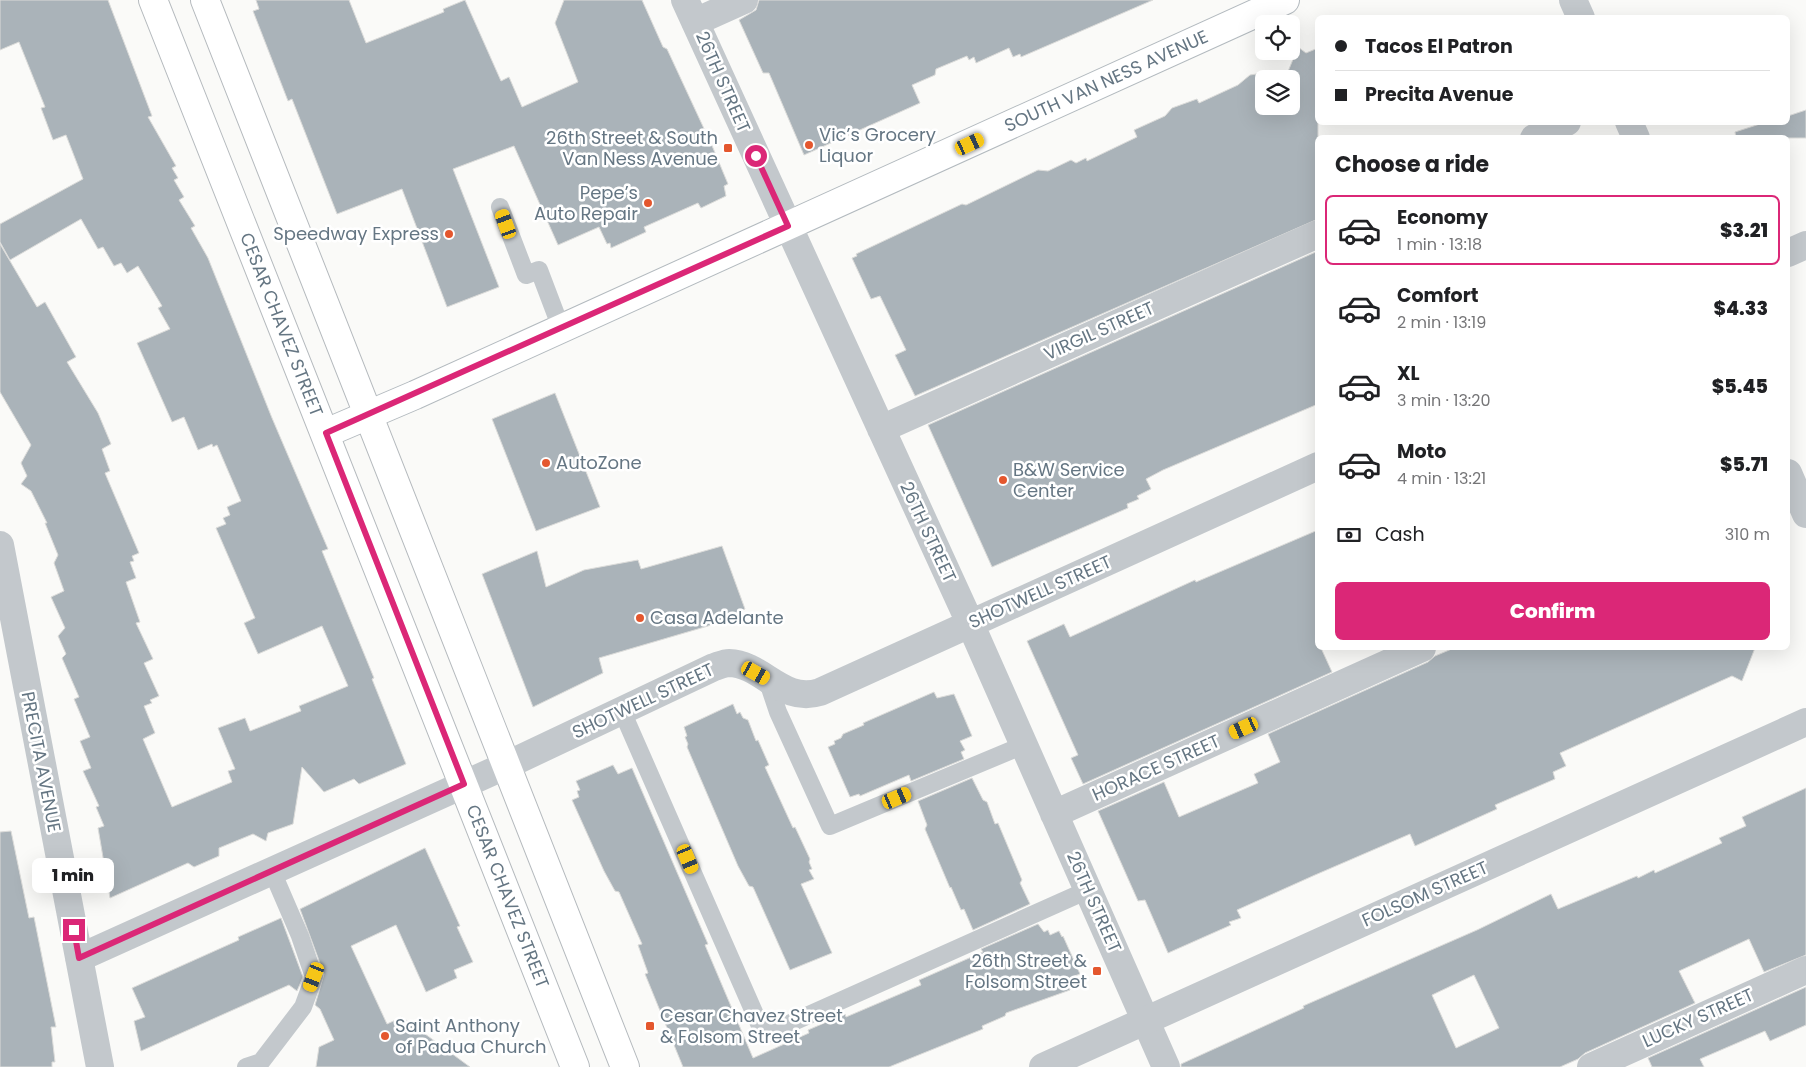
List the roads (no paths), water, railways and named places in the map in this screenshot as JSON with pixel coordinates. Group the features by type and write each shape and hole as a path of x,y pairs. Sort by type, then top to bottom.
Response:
{"main road":[{"name":"CESAR CHAVEZ STREET","path":"153,0 326,433 573,1066"},
{"path":"205,0 625,1067"},
{"name":"SOUTH VAN NESS AVENUE","path":"326,433 1285,0"}],"street":[{"path":"690,11 744,0"},
{"path":"1574,0 1580,15"},
{"name":"26TH STREET","path":"690,11 970,623 1166,1067"},
{"path":"1540,135 1561,125"},
{"name":"VIRGIL STREET","path":"881,429 1315,235"},
{"path":"1790,252 1806,244"},
{"name":"SHOTWELL STREET","path":"79,958 505,766 714,667 728,663 745,667 791,692 806,696 820,692 1315,467"},
{"path":"1790,480 1806,514"},
{"name":"PRECITA AVENUE","path":"0,545 100,1067"},
{"name":"HORACE STREET","path":"1054,814 1418,650"},
{"name":"FOLSOM STREET","path":"1043,1067 1806,722"},
{"name":"LUCKY STREET","path":"1590,1067 1806,970"}],"lane":[{"path":"500,207 526,275 539,270 561,328"},
{"path":"767,679 781,720 830,826 1024,745"},
{"path":"622,711 764,1035 1088,890"},
{"path":"257,1065 303,1007 314,977 300,936 272,871"}],"place":[{"name":"Vic’s Grocery Liquor","path":"809,145"},
{"name":"26th Street & South Van Ness Avenue","path":"728,148"},
{"name":"Pepe’s Auto Repair","path":"648,203"},
{"name":"Speedway Express","path":"449,234"},
{"name":"AutoZone","path":"546,463"},
{"name":"B&W Service Center","path":"1003,480"},
{"name":"Casa Adelante","path":"640,618"},
{"name":"26th Street & Folsom Street","path":"1097,971"},
{"name":"Cesar Chavez Street & Folsom Street","path":"650,1026"},
{"name":"Saint Anthony of Padua Church","path":"385,1036"}]}
